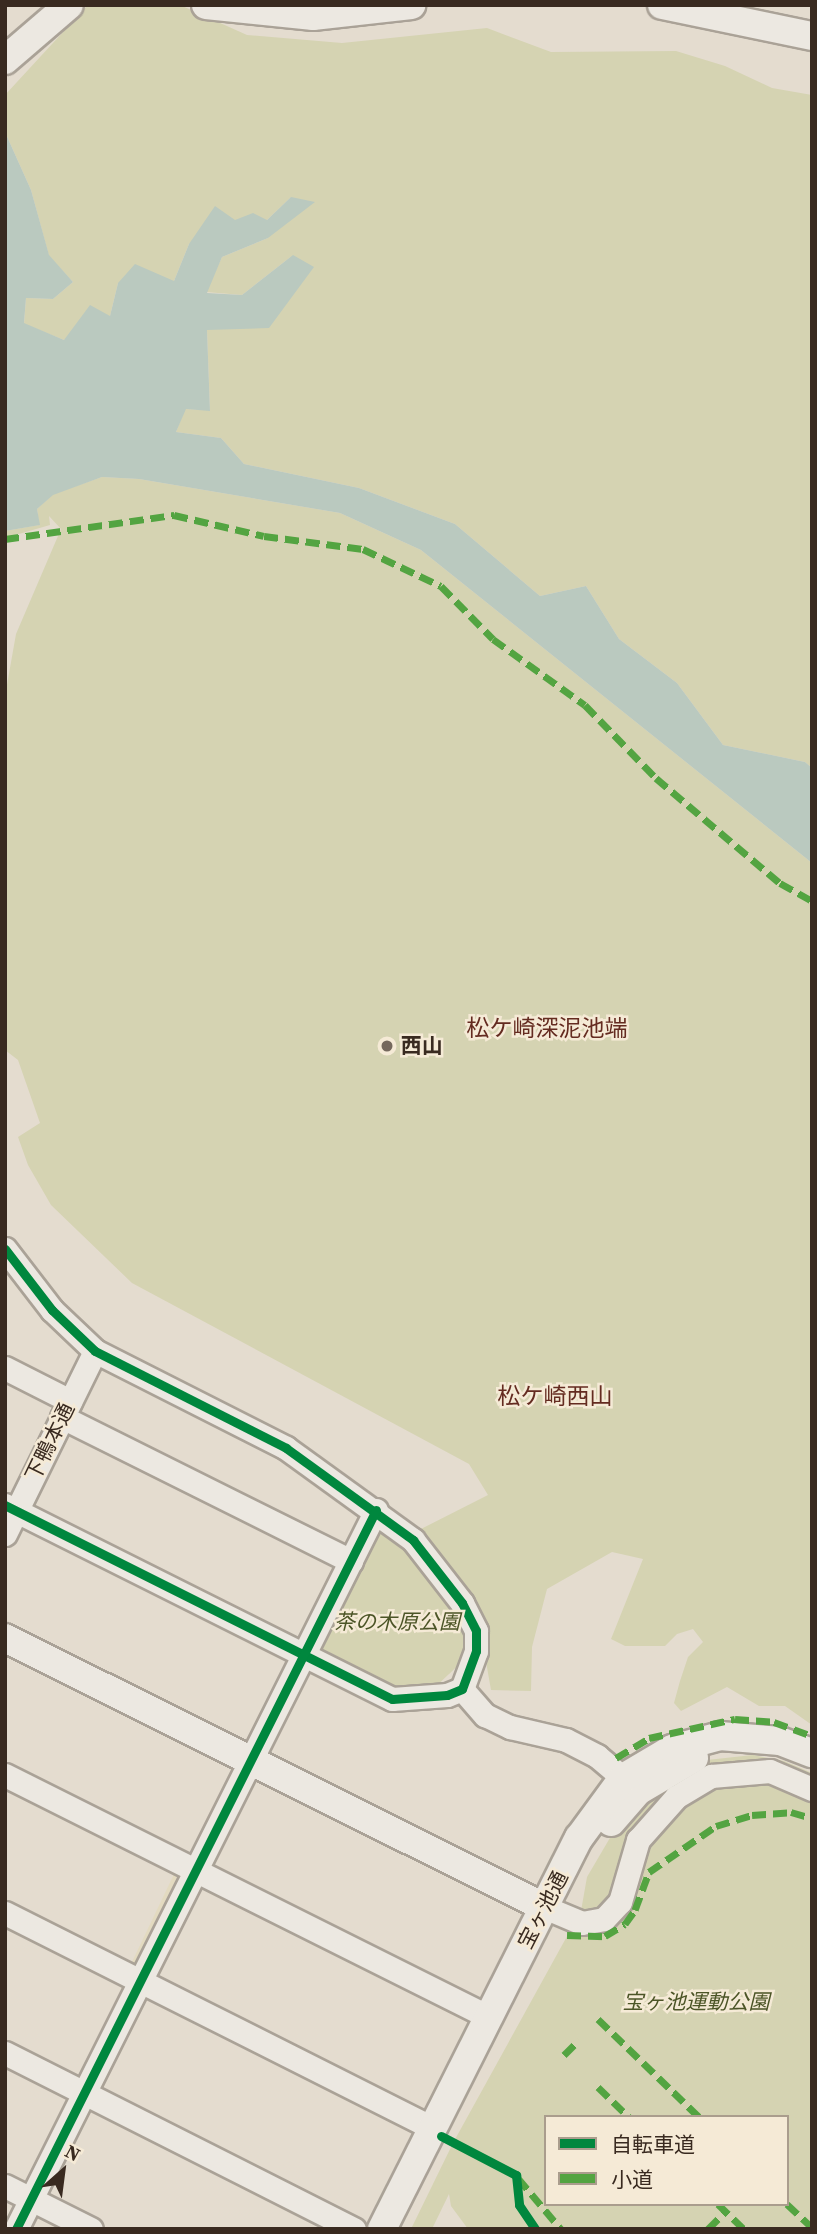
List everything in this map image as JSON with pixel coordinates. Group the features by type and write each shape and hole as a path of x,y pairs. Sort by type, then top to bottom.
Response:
{"street":[{"path":"206,5 313,16 411,5"},
{"path":"662,5 812,36"},
{"path":"5,60 57,9"},
{"path":"5,1249 52,1310 95,1351 286,1448 376,1510 413,1540 462,1603 476,1631 476,1651 462,1689"},
{"name":"下鴨本通","path":"5,1534 11,1508 95,1351"},
{"path":"5,1368 66,1409 351,1561"},
{"path":"11,1508 305,1653 392,1699 434,1697 462,1689"},
{"path":"16,2229 376,1510"},
{"path":"5,1638 552,1910 595,1923 612,1912 620,1902 638,1840 692,1784 711,1776 752,1770 770,1771 812,1789"},
{"path":"462,1689 485,1715 510,1727 566,1740 597,1756 623,1778"},
{"name":"宝ヶ池通","path":"395,2229 552,1910 579,1838 623,1778 672,1749 720,1736 780,1741 812,1754"},
{"name":"宝ヶ池通","path":"382,2229 489,2017 552,1910 611,1821 638,1791 663,1774 700,1755 746,1749 789,1757 812,1767"},
{"path":"5,1775 489,2017"},
{"path":"5,1913 433,2128"},
{"path":"5,2053 354,2229"},
{"path":"5,2186 90,2229"}],"shaded area":[{"path":"5,132 31,190 49,255 73,282 53,299 26,298 24,323 64,340 90,305 110,316 118,283 135,264 174,281 189,244 215,206 235,220 253,213 267,220 291,197 315,202 268,238 222,257 207,293 242,295 293,255 314,267 269,328 207,330 210,411 186,409 176,432 221,438 244,464 359,488 455,524 540,596 586,586 619,639 677,683 723,745 805,762 812,768 812,863 421,550 340,513 139,479 102,477 53,495 37,509 40,525 5,531"},
{"path":"175,1872 180,1885 140,1962 131,1964"}],"green space":[{"path":"88,5 180,5 247,35 342,43 487,28 551,52 676,51 725,66 772,88 812,95 812,768 805,762 723,745 677,683 619,639 586,586 540,596 455,524 359,488 244,464 221,438 176,432 185,409 210,410 207,330 293,255 242,295 206,292 222,257 268,238 291,197 267,220 189,244 174,281 118,283 110,316 64,340 24,324 26,298 53,299 73,282 49,256 31,190 5,132 5,95"},
{"path":"102,477 139,479 340,513 421,550 812,863 812,1725 785,1706 759,1706 727,1687 681,1711 674,1703 680,1681 688,1657 703,1642 693,1629 677,1634 665,1646 625,1646 611,1639 643,1559 612,1552 547,1589 532,1647 531,1691 491,1690 479,1622 417,1531 488,1495 469,1464 132,1283 51,1205 28,1165 18,1137 40,1123 18,1060 5,1050 5,696 16,634 61,529 49,516 50,525 5,538 5,531 39,525 37,509 53,494"},
{"name":"茶の木原公園","path":"384,1528 468,1609 464,1660 433,1689 390,1689 325,1659 317,1641 372,1529"},
{"path":"753,1755 784,1761 812,1773 812,1780 782,1766 743,1761 708,1769 677,1786 614,1896 596,1914 581,1911 587,1877 614,1831 645,1797 707,1760"},
{"name":"宝ヶ池運動公園","path":"738,1773 812,1793 812,2229 468,2229 451,2206 449,2194 432,2229 411,2229 453,2143 571,1929 604,1928 660,1816"}],"marked path":[{"path":"5,539 174,515 264,536 363,549 441,586 493,639 585,705 656,778 780,883 812,901"},
{"path":"616,1758 649,1738 735,1719 774,1722 812,1736"},
{"path":"567,1935 605,1936 625,1924 635,1910 649,1872 716,1826 752,1815 791,1812 812,1818"},
{"path":"598,2019 697,2115"},
{"path":"564,2055 579,2040"},
{"path":"598,2087 627,2115"},
{"path":"518,2178 561,2229"},
{"path":"720,2206 744,2229"},
{"path":"789,2206 812,2227"},
{"path":"708,2229 726,2211"}],"cycle path":[{"path":"5,1249 52,1310 95,1351 286,1448 413,1540 462,1603 476,1631 476,1651 462,1689 447,1695 392,1699 5,1505"},
{"path":"16,2229 376,1510"},
{"path":"441,2136 516,2175 519,2205 535,2229"}],"place":[{"name":"西山","path":"387,1046"}],"district":[{"name":"松ケ崎深泥池端","path":"547,1028"},
{"name":"松ケ崎西山","path":"555,1396"}]}
